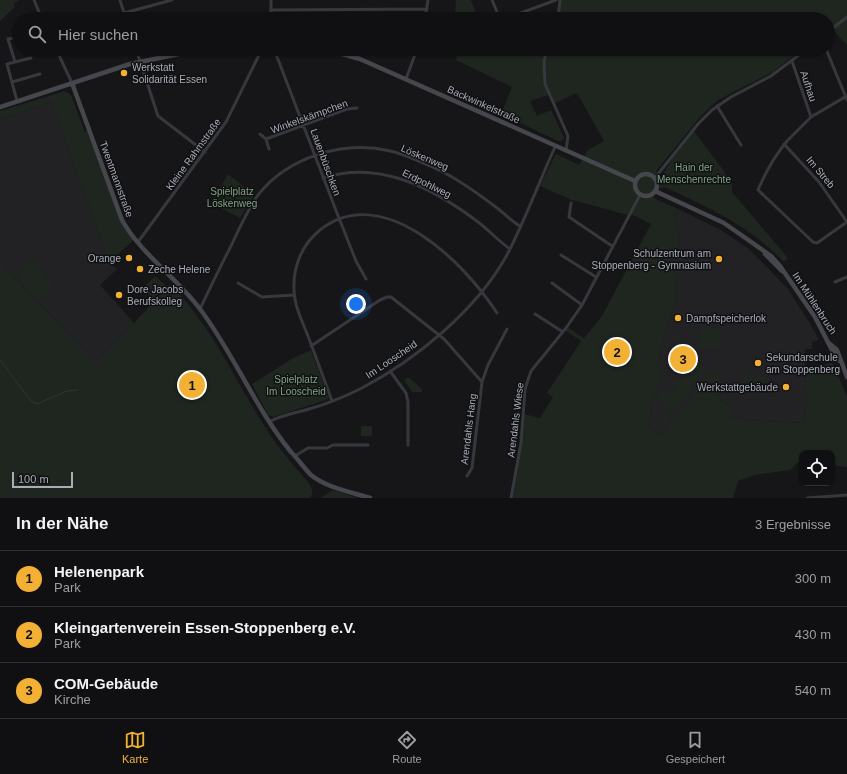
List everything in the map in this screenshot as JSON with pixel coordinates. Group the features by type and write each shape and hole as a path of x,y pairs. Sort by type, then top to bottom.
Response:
{"main road":[{"path":"0,107 140,61 166,56"},
{"name":"Backwinkelstraße","path":"349,56 360,59 406,79 635,182"},
{"name":"Twentmannstraße","path":"72,83 122,220 138,242 200,309 216,332 269,422 311,474 319,480 370,498"},
{"path":"645,174 654,179 656,185 655,190 649,195 640,195 635,189 635,182 639,177 645,174"},
{"name":"Im Mühlenbruch","path":"655,190 724,223 764,253 784,272 815,317 847,376"}],"street":[{"path":"34,0 39,12"},
{"path":"120,0 124,12"},
{"path":"128,12 172,0"},
{"path":"271,0 272,10 427,9"},
{"path":"426,12 428,0"},
{"path":"492,0 497,12"},
{"path":"521,12 545,2 556,0"},
{"path":"559,12 560,0"},
{"path":"835,26 847,17"},
{"path":"12,39 8,40 12,53"},
{"path":"13,56 15,62"},
{"name":"Twentmannstraße","path":"59,56 72,83"},
{"path":"138,56 158,116 205,152"},
{"name":"Kleine Rahmstraße","path":"138,242 226,122 259,56"},
{"name":"Lauenbüschken","path":"277,56 356,261 366,279"},
{"path":"406,79 414,56"},
{"path":"545,56 544,62 545,84 567,134 568,142 566,151"},
{"path":"654,179 698,124 717,106 771,76 797,56"},
{"path":"784,144 811,117 846,98 829,56"},
{"path":"17,101 7,64 31,58"},
{"name":"Aufhau","path":"792,60 811,117"},
{"path":"12,82 40,74"},
{"path":"843,90 847,87"},
{"path":"717,106 741,145"},
{"name":"Winkelskämpchen","path":"266,139 347,109 357,108"},
{"name":"Winkelskämpchen","path":"260,134 266,139 269,149"},
{"name":"Im Streb","path":"784,144 819,182 847,222 815,243 759,191 770,164 784,144"},
{"name":"Im Looscheid","path":"269,422 332,401 360,389 390,371 439,336 463,314 482,291 510,249 555,147"},
{"name":"Löskenweg","path":"200,309 244,218 258,196 283,172 315,156 338,150 360,148 379,149 401,154 423,163 456,179 480,195 520,226"},
{"name":"Erdpohlweg","path":"323,178 357,172 379,173 400,178 425,189 456,206 481,224 510,249"},
{"name":"Arendahls Wiese","path":"511,498 521,443 527,380 536,364 563,332 582,305 640,195"},
{"path":"571,203 568,217 612,246"},
{"path":"332,401 294,295 295,270 302,252 315,234 339,218 372,215 390,220 424,238 450,257 482,291 497,313"},
{"path":"561,255 596,278"},
{"path":"835,282 847,277"},
{"path":"238,283 262,297 294,295"},
{"path":"552,283 582,305"},
{"name":"Arendahls Hang","path":"312,346 380,300 389,296 398,300 439,336 482,382"},
{"path":"535,314 563,332"},
{"name":"Arendahls Hang","path":"467,476 472,468 482,382 488,365 507,329"},
{"path":"390,371 406,393 408,402 408,445"},
{"path":"295,456 308,448 327,448 333,445 368,445"},
{"path":"808,498 847,495"}],"shaded area":[{"path":"51,102 109,262 117,269 100,285 134,323 96,362 0,263 0,120"},
{"path":"676,208 721,230 749,249 788,289 809,322 819,340 812,342 812,349 805,349 806,394 811,395 811,406 806,407 805,423 740,420 730,416 730,406 718,398 661,436 649,428 652,397 663,376 657,364 676,299 679,231 674,218"}],"green space":[{"path":"0,0 20,0 14,3 15,7 0,21"},
{"path":"456,0 471,0 475,12 455,12"},
{"path":"561,0 847,0 847,16 835,25 835,12 560,12"},
{"path":"847,18 847,45 835,32 835,27"},
{"path":"457,56 793,56 773,72 718,100 700,117 657,170 654,198 676,208 674,218 679,231 676,299 657,364 663,376 652,397 649,428 661,436 704,381 717,390 718,398 730,406 730,416 740,420 805,423 806,406 811,406 811,395 806,395 805,372 832,362 847,396 847,467 835,465 835,450 799,450 799,462 790,470 755,475 738,481 733,498 512,498 524,414 540,418 553,397 547,393 581,341 565,330 567,327 584,338 602,316 651,224 629,213 628,215 572,200 540,186 556,154 579,165 588,150 604,141 577,93 555,103 551,94 530,101 537,116 551,110 564,137 562,141 558,141 501,114 512,87 456,60"},
{"path":"65,91 71,95 118,209 135,239 109,262 51,102 0,120 0,111"},
{"name":"Hain der Menschenrechte","path":"694,131 732,182 732,192 788,258 784,262 757,238 728,218 664,187 660,189 659,179 672,159"},
{"name":"Spielplatz Löskenweg","path":"228,174 254,195 240,218 211,203"},
{"path":"32,262 54,286 39,300 17,277"},
{"path":"0,263 96,362 170,284 199,319 223,355 255,411 272,437 309,483 312,490 310,498 0,498"},
{"path":"155,276 166,286 153,299 143,288"},
{"path":"700,328 720,329 720,348 700,347"},
{"name":"Spielplatz Im Looscheid","path":"311,350 329,399 273,417 268,415 252,384 293,358"},
{"path":"698,359 701,362 700,364 707,370 661,428 658,424 669,409 656,398 663,389 670,394"},
{"path":"710,369 722,378 715,386 704,377"},
{"path":"745,376 766,376 767,384 765,391 745,389"},
{"path":"408,377 422,389 422,392 412,392 404,380"},
{"path":"361,426 372,426 372,436 361,436"},
{"path":"333,490 358,498 321,498"}],"waterway":[{"path":"0,360 31,401 37,404 67,391 78,390"}],"place":[{"name":"Werkstatt Solidarität Essen","path":"124,73"},
{"name":"Orange","path":"129,258"},
{"name":"Schulzentrum am Stoppenberg - Gymnasium","path":"719,259"},
{"name":"Zeche Helene","path":"140,269"},
{"name":"Dore Jacobs Berufskolleg","path":"119,295"},
{"name":"Dampfspeicherlok","path":"678,318"},
{"name":"Kleingartenverein Essen-Stoppenberg e.V.","path":"617,352"},
{"name":"COM-Gebäude","path":"683,359"},
{"name":"Sekundarschule am Stoppenberg","path":"758,363"},
{"name":"Helenenpark","path":"192,385"},
{"name":"Werkstattgebäude","path":"786,387"}]}
